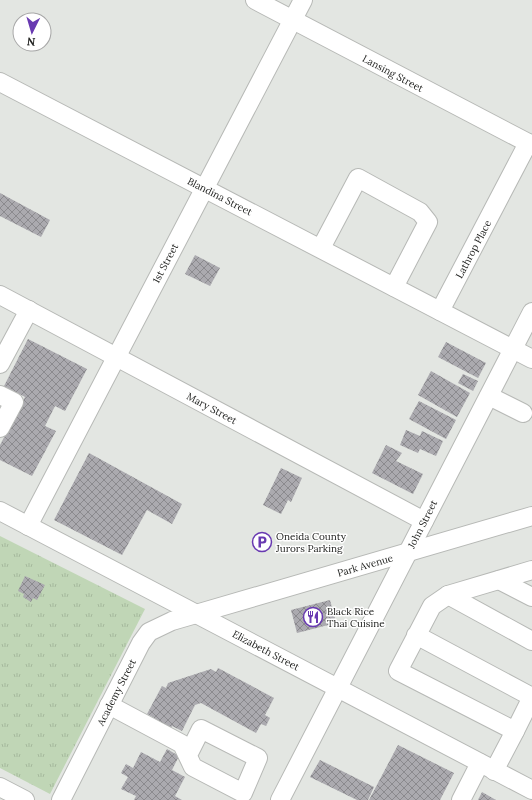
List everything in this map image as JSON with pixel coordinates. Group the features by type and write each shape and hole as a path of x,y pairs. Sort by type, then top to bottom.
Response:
{"street":[{"name":"Lansing Street","path":"255,0 530,144"},
{"name":"1st Street","path":"28,526 303,0"},
{"name":"Blandina Street","path":"0,82 440,311"},
{"name":"Lathrop Place","path":"440,311 530,144"},
{"path":"320,248 358,178 420,212 428,222 394,287"},
{"name":"Mary Street","path":"1,298 29,310 116,358 424,521"},
{"path":"0,364 29,310"},
{"path":"440,311 532,359"},
{"name":"John Street","path":"280,800 339,689 532,312"},
{"path":"0,395 14,402 0,428"},
{"path":"486,401 521,418"},
{"name":"Elizabeth Street","path":"0,511 532,790"},
{"name":"Park Avenue","path":"197,614 532,516"},
{"path":"515,731 398,671 432,606 448,595 532,570"},
{"path":"499,580 532,597"},
{"path":"448,595 532,641"},
{"name":"Academy Street","path":"61,800 141,643 149,632 165,623 197,614"},
{"path":"416,635 532,698 515,731 461,800"},
{"path":"109,705 185,749 193,766 250,796 258,758 201,729 185,749"},
{"path":"0,787 25,800"}],"green space":[{"path":"0,536 145,609 50,794 0,768"}],"building":[{"path":"0,193 50,220 41,237 0,216"},
{"path":"195,255 220,268 210,286 185,274"},
{"path":"28,339 87,369 65,411 55,406 45,426 56,431 32,476 0,460 0,445 25,397 4,386"},
{"path":"446,342 486,363 478,378 438,357"},
{"path":"431,371 470,393 457,417 418,395"},
{"path":"463,374 478,381 473,391 458,383"},
{"path":"419,401 456,420 446,439 409,419"},
{"path":"406,430 420,436 422,431 443,441 436,456 420,449 418,453 400,445"},
{"path":"386,445 402,453 396,461 423,474 413,494 372,473"},
{"path":"89,453 182,504 172,524 147,510 122,555 54,520"},
{"path":"281,468 302,478 291,502 288,500 281,514 263,505"},
{"path":"25,576 45,585 37,600 33,598 31,602 23,597 24,594 18,591"},
{"name":"Black Rice Thai Cuisine","path":"330,600 336,623 297,633 291,610"},
{"path":"218,668 274,698 265,715 270,718 266,726 261,724 256,733 201,703 195,705 182,731 172,726 169,732 159,726 161,722 147,714 162,686 166,688 168,683 211,669 216,672"},
{"path":"398,745 454,773 440,800 369,800"},
{"path":"167,749 179,756 172,770 185,777 175,796 182,800 134,800 136,796 121,789 128,777 121,773 126,764 133,768 141,752 160,762"},
{"path":"320,760 374,787 368,800 357,800 310,777"},
{"path":"482,792 496,800 478,800"}],"place":[{"name":"Oneida County Jurors Parking","path":"262,542"},
{"name":"Black Rice Thai Cuisine","path":"313,617"}]}
